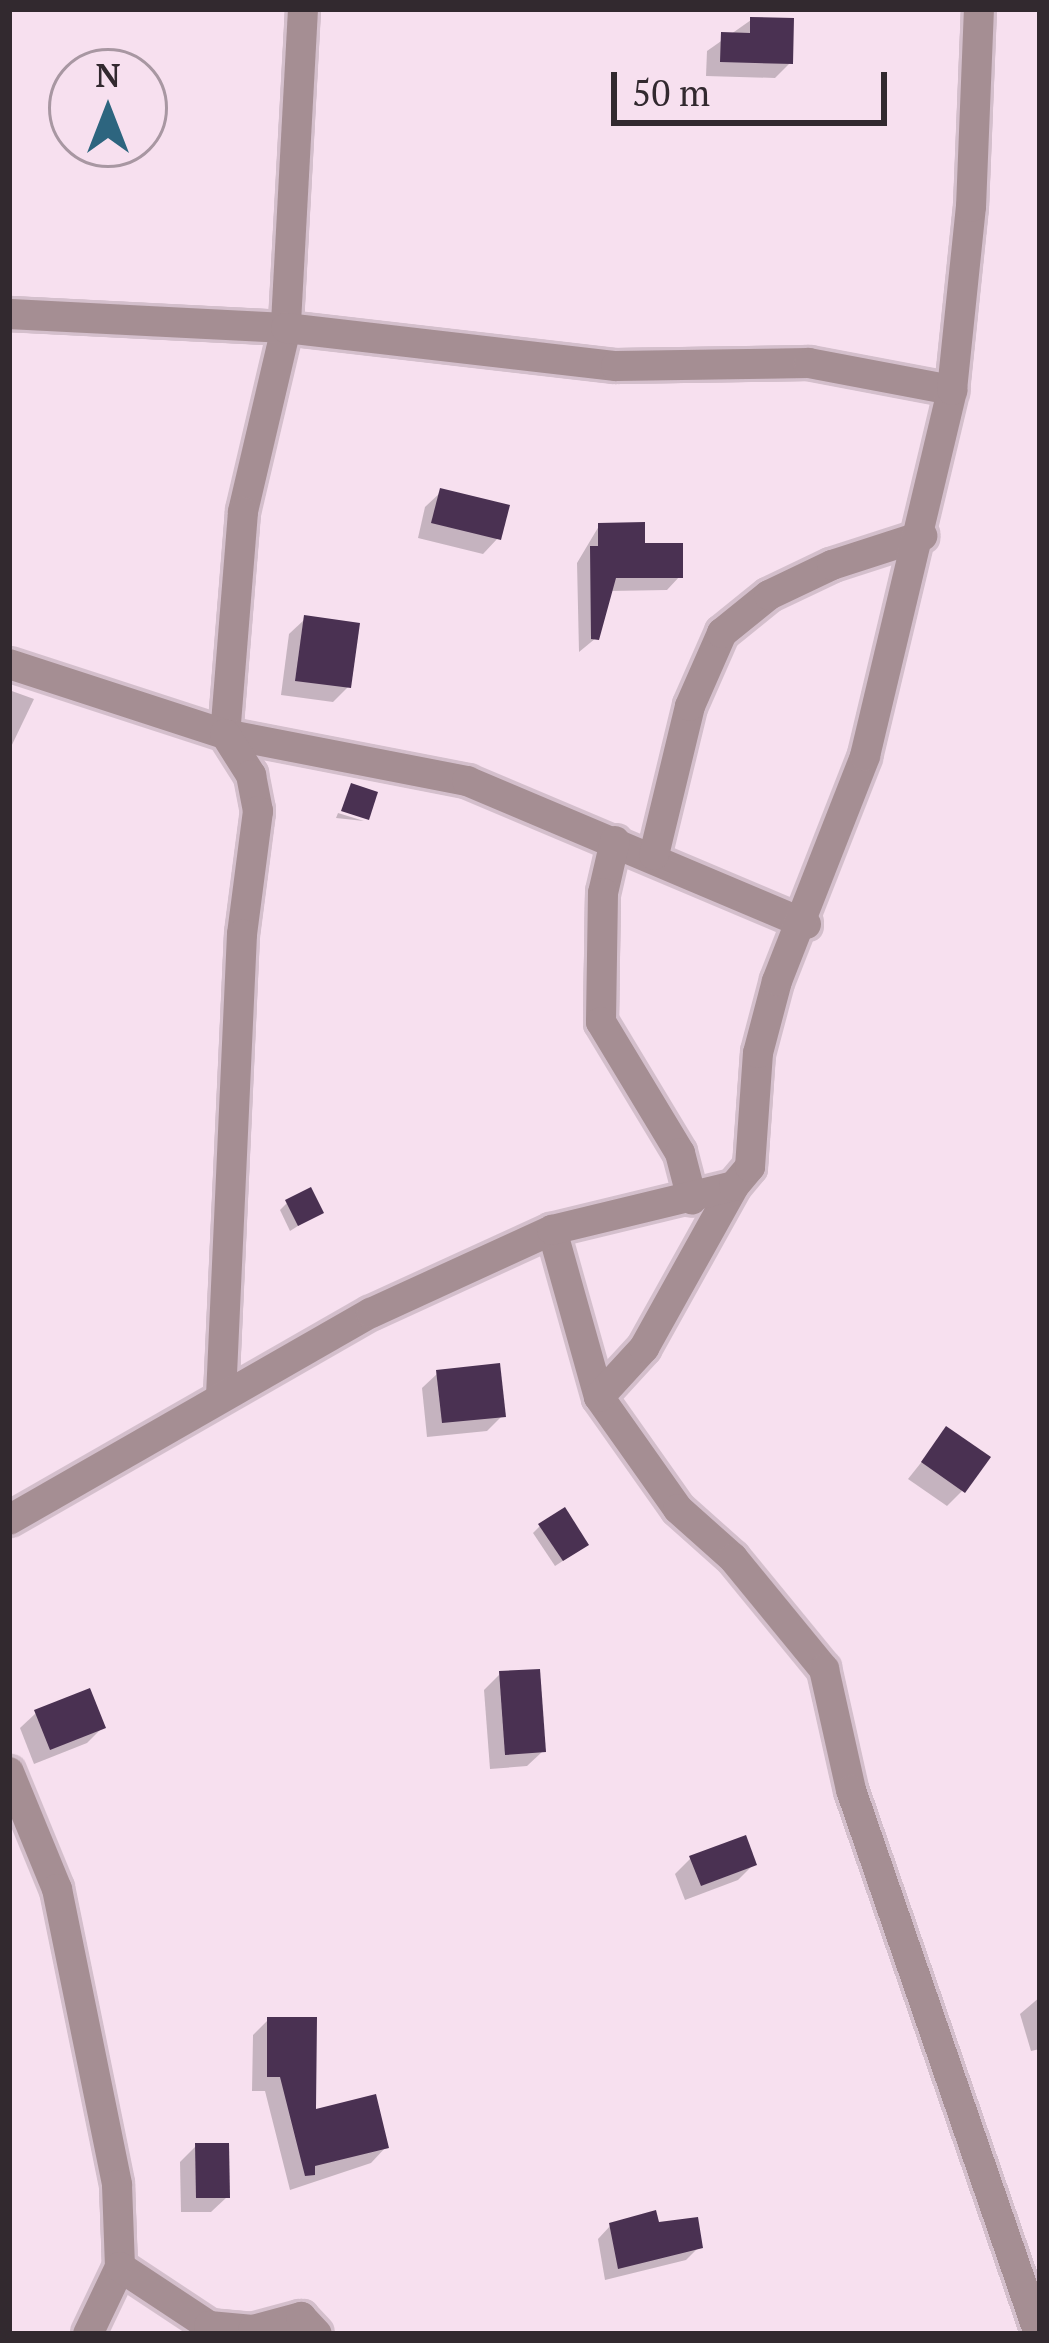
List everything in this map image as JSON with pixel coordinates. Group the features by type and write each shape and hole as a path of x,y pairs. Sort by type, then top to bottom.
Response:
{"street":[{"path":"221,1394 242,934 258,811 251,776 225,734 243,512 286,328 303,9"},
{"path":"599,1397 644,1348 734,1186 750,1167 758,1053 777,981 806,924 865,757 922,536 952,390 971,208 979,9"},
{"path":"9,314 286,328 616,366 809,363 952,390"},
{"path":"654,855 690,706 722,633 769,595 832,565 922,536"},
{"path":"9,664 225,734 467,781 654,855 806,924"},
{"path":"615,841 603,892 601,1022 680,1153 692,1198"},
{"path":"9,1520 221,1394 371,1313 552,1230 734,1186"},
{"path":"552,1230 599,1397 677,1509 733,1558 824,1669 851,1790 1039,2334"},
{"path":"9,1772 65,1923 117,2186 120,2266 88,2334"},
{"path":"120,2266 209,2326 253,2330 301,2317 317,2334"}],"building":[{"path":"750,17 794,18 793,64 720,62 721,32 750,33"},
{"path":"440,488 510,505 501,540 431,523"},
{"path":"645,522 645,543 683,543 683,578 616,578 599,640 591,639 590,546 598,546 598,523"},
{"path":"304,615 360,623 351,688 295,681"},
{"path":"351,783 378,792 369,820 341,811"},
{"path":"311,1187 324,1213 298,1226 285,1200"},
{"path":"500,1363 506,1417 442,1423 436,1370"},
{"path":"946,1426 991,1457 965,1493 921,1462"},
{"path":"565,1507 589,1545 563,1561 538,1524"},
{"path":"540,1669 546,1752 505,1755 499,1671"},
{"path":"90,1688 106,1728 50,1750 34,1710"},
{"path":"746,1835 757,1865 701,1886 689,1856"},
{"path":"267,2017 317,2017 316,2109 376,2094 389,2148 315,2166 315,2175 305,2176 280,2077 267,2077"},
{"path":"195,2143 229,2143 230,2198 196,2198"},
{"path":"656,2210 659,2222 698,2217 703,2248 618,2269 609,2223"}]}
